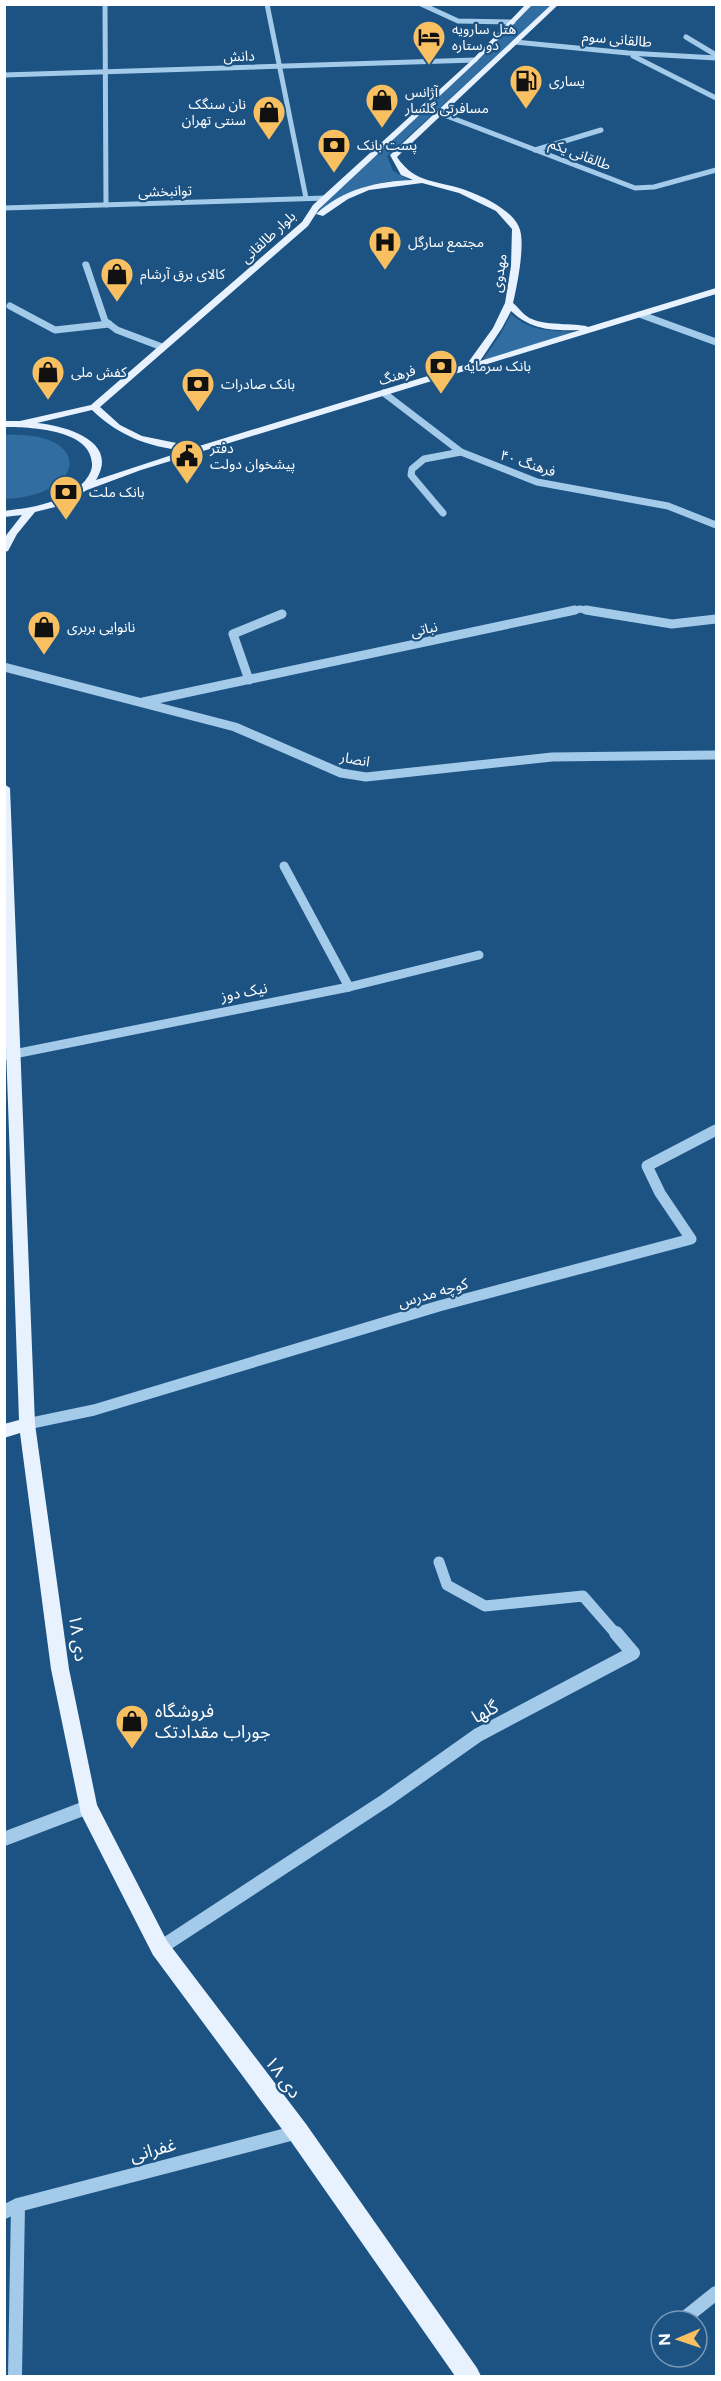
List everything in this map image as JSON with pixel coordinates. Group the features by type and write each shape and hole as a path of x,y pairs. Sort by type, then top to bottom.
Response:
{"main road":[{"name":"بلوار طالقانی","path":"24,423 94,407 305,224 308,216 326,198 475,60 530,4"},
{"path":"425,182 404,173 393,157 556,4"},
{"path":"305,224 361,188 383,183 425,182"},
{"name":"مهدوی","path":"425,182 462,190 499,210 516,229 517,250 509,304 527,321 556,328 623,322"},
{"name":"فرهنگ","path":"4,514 32,511 72,497 86,487 199,449 623,322 717,291"},
{"path":"470,367 493,334 509,304"},
{"path":"94,407 108,422 128,435 154,445 199,449"},
{"path":"4,424 24,423 62,431 74,434 89,445 98,458 96,472 86,487"},
{"path":"4,549 12,533 32,511"},
{"name":"۱۸ دی","path":"4,788 10,1054 27,1424 60,1669 88,1807 160,1948 298,2132 469,2376"},
{"path":"4,1431 27,1424"}],"street":[{"path":"105,4 106,205"},
{"path":"421,4 458,21 513,22"},
{"path":"267,7 306,198"},
{"path":"686,38 717,56"},
{"name":"طالقانی سوم","path":"515,42 628,53 717,56"},
{"path":"628,53 717,98"},
{"name":"دانش","path":"4,75 475,60"},
{"name":"طالقانی یکم","path":"439,113 635,188 654,187 717,170"},
{"path":"535,150 601,130"},
{"name":"توانبخشی","path":"4,208 326,198"},
{"path":"85,264 105,321 117,330 162,347"},
{"path":"10,306 55,330 109,324"},
{"path":"642,315 717,342"},
{"name":"فرهنگ ۴۰","path":"384,393 461,452 537,482 668,506 717,525"},
{"path":"443,513 411,475 412,469 424,459 461,452"},
{"name":"نباتی","path":"139,702 580,609 672,624 717,619"},
{"path":"249,680 233,634 282,614"},
{"name":"انصار","path":"4,668 235,727 341,773 366,777 552,757 717,755"},
{"path":"284,866 349,987"},
{"name":"نیک دوز","path":"10,1054 349,987 479,956"},
{"name":"کوچه مدرس","path":"27,1424 94,1410 439,1306 691,1239 660,1193 647,1166 717,1130"},
{"name":"گلها","path":"160,1948 386,1800 478,1735 633,1653 583,1596 485,1606 447,1585 439,1562"},
{"path":"4,1839 88,1807"},
{"name":"غفرانی","path":"15,2376 11,2208 298,2132"},
{"path":"697,2309 717,2293"}],"shaded area":[{"path":"532,5 552,5 387,156 393,171 409,180 373,184 344,197 323,210 316,209 444,91"},
{"path":"511,314 533,327 575,332 483,360"},
{"path":"5,435 34,436 54,442 66,452 70,464 65,476 53,487 33,495 5,499"}],"place":[{"name":"هتل سارویه دو ستاره","path":"429,66"},
{"name":"یساری","path":"526,110"},
{"name":"آژانس مسافرتی گلسار","path":"382,129"},
{"name":"نان سنگک سنتی تهران","path":"269,141"},
{"name":"پست بانک","path":"334,174"},
{"name":"مجتمع سارگل","path":"385,271"},
{"name":"کالای برق آرشام","path":"117,303"},
{"name":"بانک سرمایه","path":"441,395"},
{"name":"کفش ملی","path":"48,401"},
{"name":"بانک صادرات","path":"198,413"},
{"name":"دفتر پیشخوان دولت","path":"187,485"},
{"name":"بانک ملت","path":"66,521"},
{"name":"نانوایی بربری","path":"44,656"},
{"name":"فروشگاه جوراب مقدادتک","path":"132,1750"}]}
